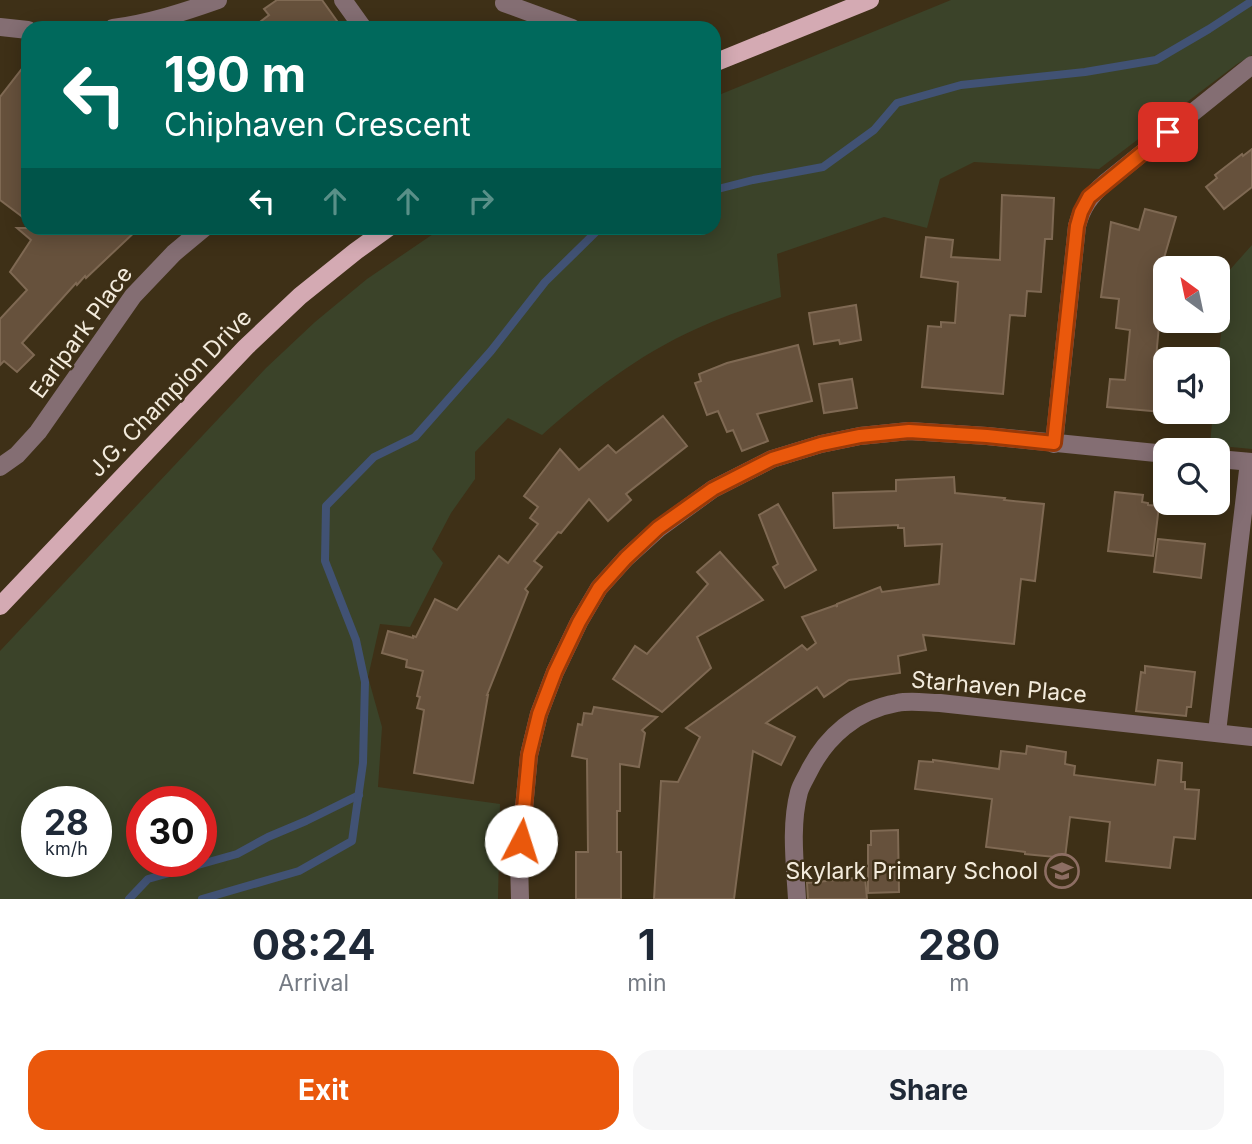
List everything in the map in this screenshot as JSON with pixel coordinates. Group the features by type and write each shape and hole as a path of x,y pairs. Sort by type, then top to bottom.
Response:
{"main road":[{"path":"721,60 870,0"},
{"name":"J.G. Champion Drive","path":"0,606 246,347 300,296 378,235"}],"street":[{"path":"152,21 218,0"},
{"path":"343,0 358,21"},
{"path":"504,3 553,21"},
{"path":"0,27 21,29"},
{"path":"1054,443 1077,226 1081,212 1089,197 1105,183 1252,65"},
{"name":"Earlpark Place","path":"0,467 17,455 38,432 133,296 174,253 196,235"},
{"path":"520,899 519,860 529,755 539,714 555,672 599,588 658,528 713,489 772,459 821,444 860,436 909,431 1153,453"},
{"path":"1217,732 1250,462 1230,460"},
{"name":"Starhaven Place","path":"797,899 794,824 800,791 814,760 828,741 846,725 872,710 900,702 940,704 1252,737"}],"green space":[{"path":"951,0 1252,0 1252,55 1099,169 974,162 940,179 927,228 884,217 777,254 781,297 707,324 654,351 596,390 542,435 508,418 475,452 475,479 451,513 432,549 443,563 410,627 380,624 368,677 382,727 378,787 500,804 498,899 0,899 0,651 266,368 315,322 367,279 432,235 721,235 721,94"},
{"path":"1252,245 1252,449 1230,447 1230,438 1211,438 1212,424 1230,424 1230,347 1220,347 1221,333 1230,333 1230,270"}],"building":[{"path":"277,0 322,0 337,21 261,21 269,15 264,9"},
{"path":"21,70 21,216 0,200 0,97"},
{"path":"1252,149 1252,187 1224,209 1206,187 1217,178 1215,175"},
{"path":"1002,195 1054,198 1052,239 1045,239 1041,292 1027,291 1025,316 1010,315 1003,394 922,387 928,326 941,327 941,322 955,323 958,282 921,277 926,237 953,240 951,257 1000,260"},
{"path":"1145,209 1176,217 1165,256 1153,256 1153,333 1158,333 1157,347 1153,347 1153,411 1107,407 1110,379 1125,380 1130,330 1116,328 1119,299 1101,297 1111,222 1139,230"},
{"path":"25,235 132,235 86,278 85,276 77,285 76,283 22,343 34,355 17,372 4,361 0,365 0,319 27,290 10,272 31,240"},
{"path":"856,305 861,340 840,344 839,340 814,344 809,313"},
{"path":"798,345 812,401 757,414 768,441 742,451 733,430 727,432 718,411 707,415 695,383 701,381 699,374 727,363"},
{"path":"852,379 857,408 824,413 819,384"},
{"path":"663,416 687,446 626,494 631,500 608,521 589,499 534,561 542,567 525,589 528,592 487,695 473,783 414,773 424,710 417,708 423,671 406,667 407,660 382,653 388,631 416,637 435,599 457,610 499,556 508,563 538,524 530,518 538,507 524,496 560,449 579,470 608,445 616,453"},
{"path":"954,477 955,493 1044,504 1035,581 1021,579 1014,644 923,635 926,650 898,656 900,673 849,680 824,697 817,687 766,723 795,737 781,765 753,751 734,899 654,899 661,781 678,782 700,737 686,728 802,645 807,650 816,643 802,617 836,605 837,607 837,604 880,587 882,592 939,584 942,544 905,546 904,528 898,528 898,525 834,528 833,493 896,491 896,480"},
{"path":"1115,492 1143,495 1142,502 1153,505 1153,515 1158,515 1153,556 1108,551"},
{"path":"778,504 816,570 785,588 773,567 778,564 759,515"},
{"path":"1158,539 1205,544 1201,578 1154,572"},
{"path":"720,552 763,600 697,637 711,668 662,712 613,679 635,646 647,654 708,584 697,572"},
{"path":"1145,666 1195,672 1191,707 1187,707 1186,716 1136,711 1141,672 1145,673"},
{"path":"594,707 657,717 642,730 645,733 639,767 620,764 617,852 621,852 621,899 576,899 576,852 588,852 587,759 572,756 578,724 582,725 584,713 592,714"},
{"path":"1027,746 1066,752 1065,764 1075,766 1074,775 1155,785 1158,760 1182,763 1181,782 1185,782 1185,789 1199,790 1195,839 1174,837 1170,868 1106,861 1110,822 1070,817 1065,858 1025,854 986,847 992,799 915,789 919,761 933,760 999,769 1001,751 1026,754"},
{"path":"898,830 899,892 868,893 868,845 871,845 871,831"},
{"path":"865,877 867,899 808,899 807,883"}],"waterway":[{"path":"721,188 823,167 874,130 897,103 961,85 1085,72 1156,60 1252,1"},
{"path":"202,899 299,871 352,841 363,763 365,682 356,640 325,561 326,506 374,457 415,437 491,351 545,282 593,235"},
{"path":"129,899 148,879 237,854 359,795"}],"place":[{"name":"Skylark Primary School","path":"1062,871"}],"route":[{"path":"521,841 529,755 539,714 555,672 599,588 658,528 713,489 772,459 821,444 860,436 909,431 1054,443 1077,226 1081,212 1089,197 1168,132"}]}
